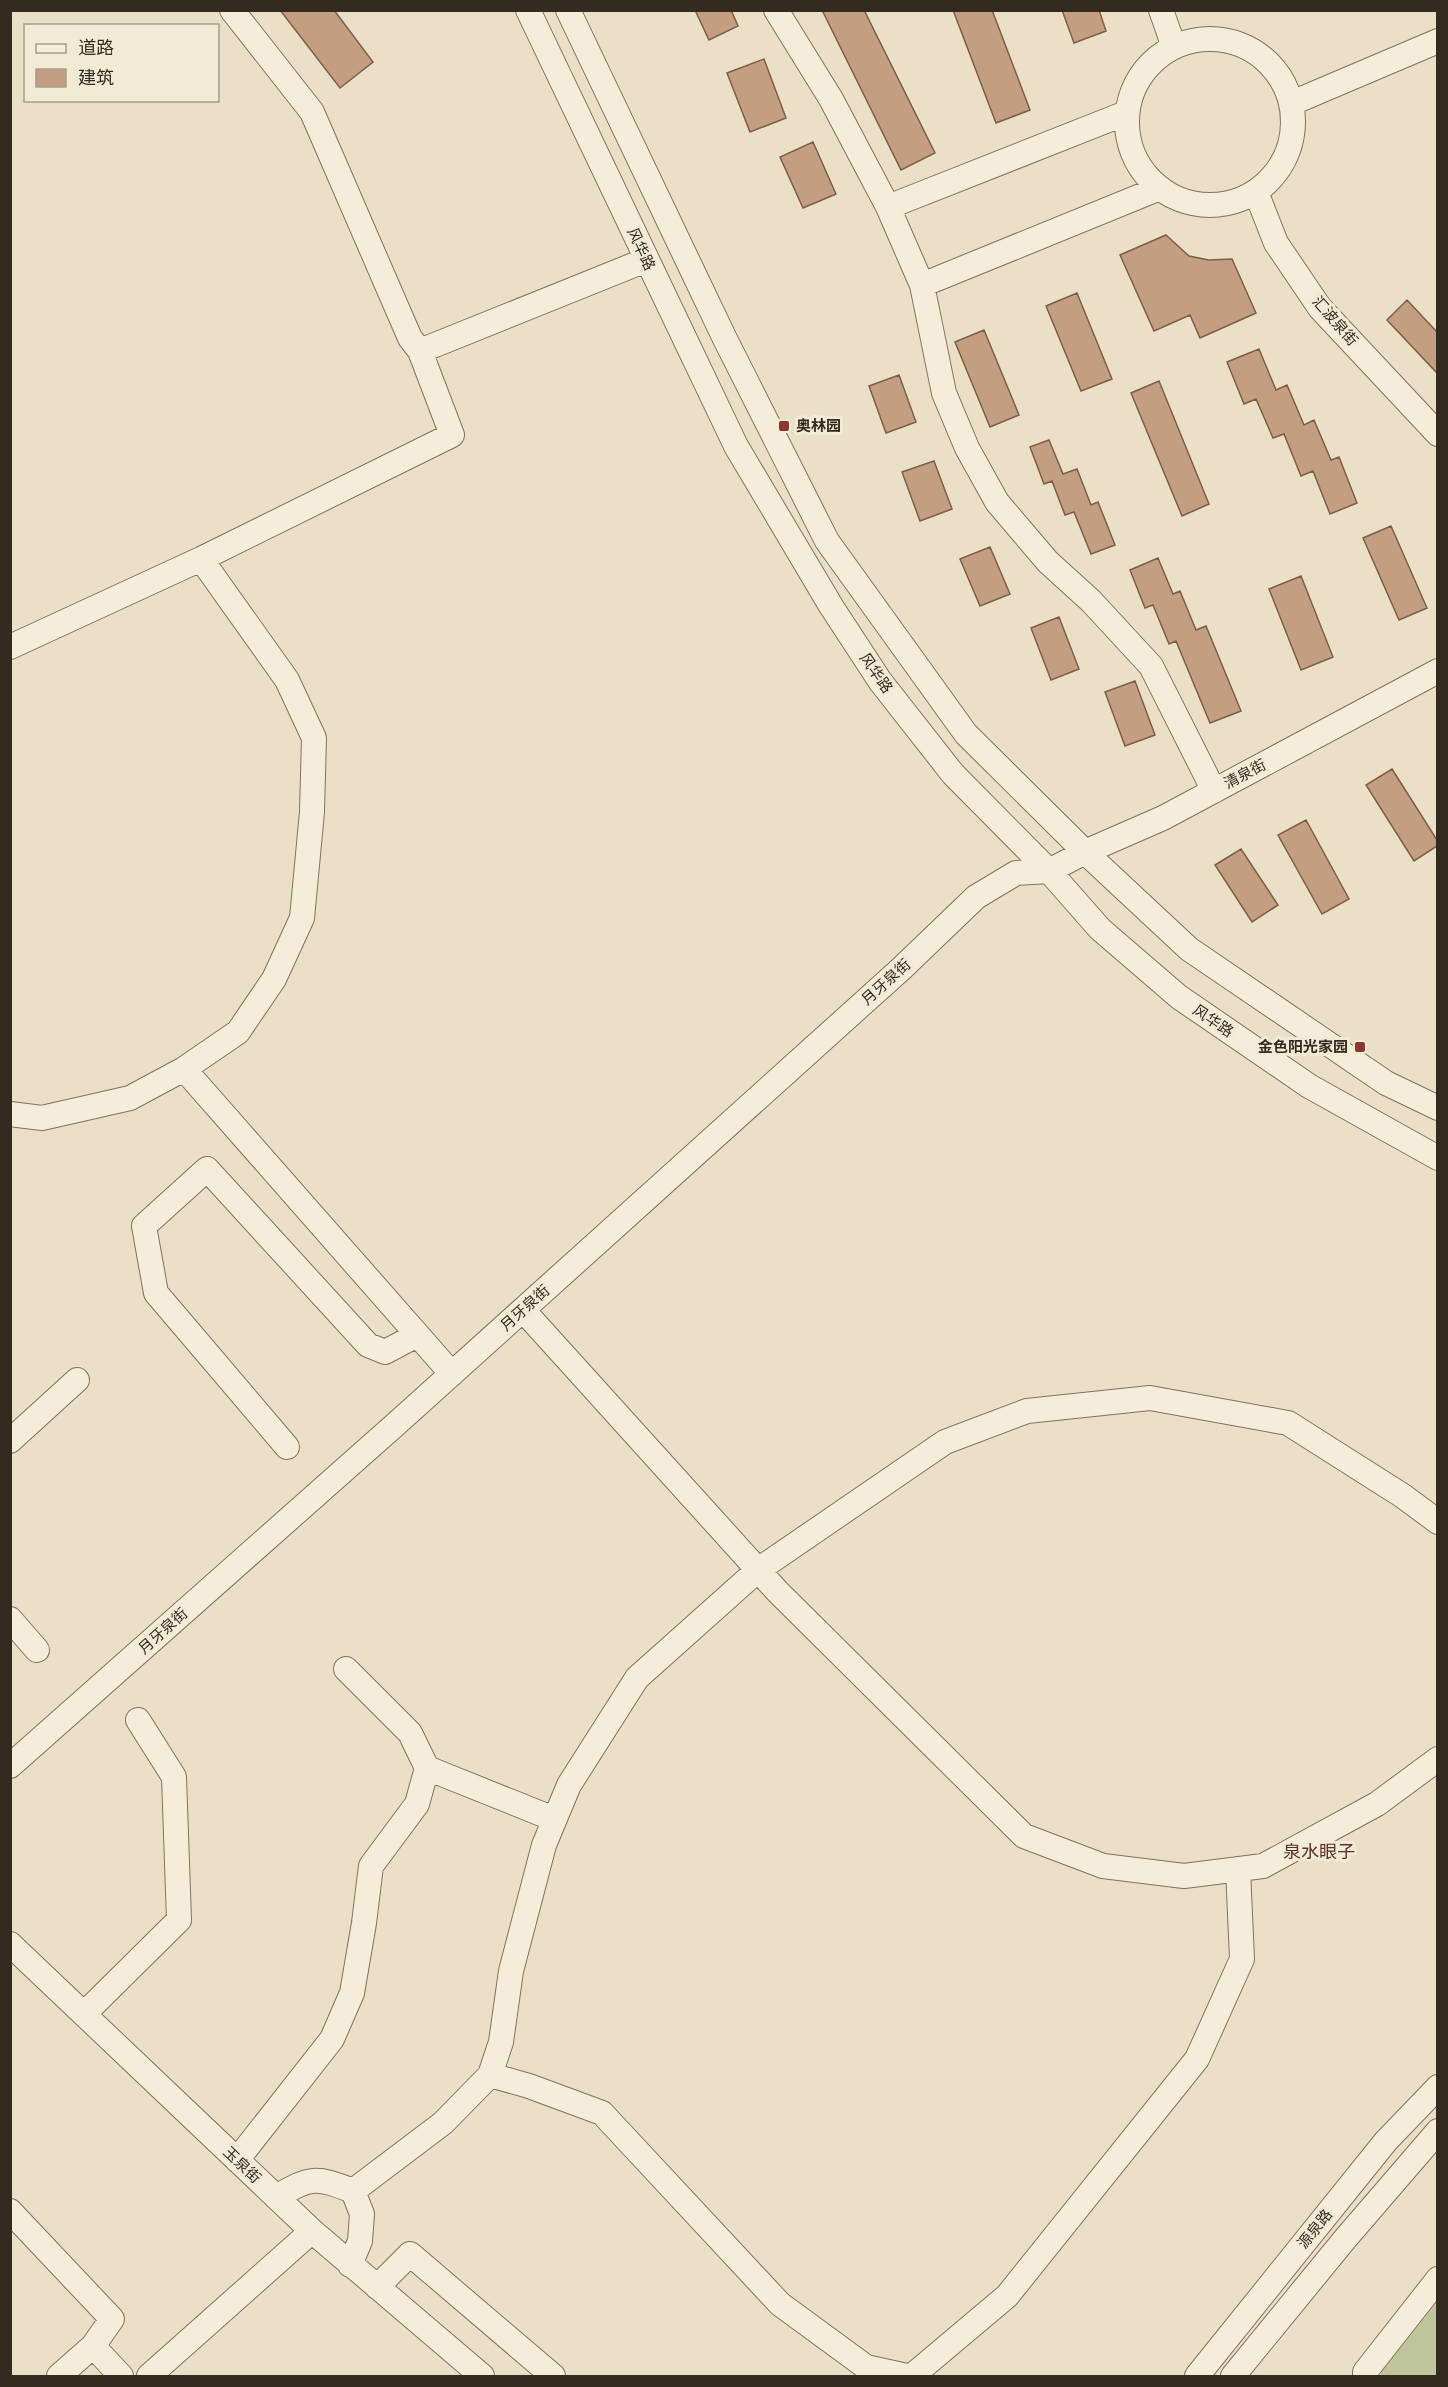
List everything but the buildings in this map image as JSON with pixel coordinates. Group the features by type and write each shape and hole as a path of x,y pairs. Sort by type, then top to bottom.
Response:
{"street":[{"path":"10,647 201,559 452,435 420,351 410,338 312,112 232,10"},
{"name":"风华路","path":"528,10 736,446 831,606 880,681 953,774 1049,871 1101,929 1179,998 1309,1086 1437,1158"},
{"path":"568,10 730,350 827,541 966,734 1085,852 1189,950 1386,1083 1437,1108"},
{"path":"776,10 831,99 888,207 922,285 944,393 967,448 997,502 1048,562 1091,601 1151,666 1214,791"},
{"path":"1161,10 1174,47"},
{"path":"1218,39 1238,44 1261,56 1278,73 1292,103 1293,130 1278,171 1256,192 1236,202 1213,206 1182,200 1160,188 1141,166 1130,142 1126,112 1140,78 1156,60 1174,47 1195,40 1218,39"},
{"path":"1292,103 1437,41"},
{"path":"888,207 1126,112"},
{"path":"922,285 1160,188"},
{"name":"汇波泉街","path":"1256,192 1276,243 1320,308 1437,434"},
{"path":"420,351 646,260"},
{"path":"10,1114 42,1118 130,1098 184,1069 238,1032 274,979 302,918 312,801 314,738 287,680 201,559"},
{"path":"880,681 901,677 911,657"},
{"name":"清泉街","path":"1049,871 1085,852 1164,818 1437,671"},
{"name":"月牙泉街","path":"10,1766 452,1374 901,969 976,897 1016,873 1049,871"},
{"path":"184,1069 452,1374"},
{"path":"288,1447 156,1293 144,1226 207,1169 368,1345 385,1352 417,1335"},
{"path":"523,1310 758,1570 1024,1836 1103,1866 1184,1876 1263,1866 1377,1804 1437,1759"},
{"path":"10,1441 77,1380"},
{"path":"353,2192 443,2123 490,2075 501,2042 511,1971 544,1845 569,1785 637,1678 758,1570 945,1442 1027,1411 1150,1398 1288,1423 1403,1496 1437,1522"},
{"path":"10,1619 37,1650"},
{"path":"237,2160 332,2039 352,1993 371,1866 417,1804 427,1768 410,1733 346,1669"},
{"path":"84,2014 179,1920 174,1778 138,1720"},
{"path":"427,1768 554,1819"},
{"path":"490,2075 529,2086 602,2113 780,2304 866,2367 909,2376 1007,2296 1197,2059 1242,1959 1238,1869"},
{"name":"玉泉街","path":"10,1944 312,2231 482,2376"},
{"name":"源泉路","path":"1197,2376 1386,2141 1437,2087"},
{"name":"源泉路","path":"1233,2376 1437,2131"},
{"path":"276,2197 302,2182 323,2180 353,2192 362,2214 360,2241 350,2265"},
{"path":"10,2211 112,2319 93,2346 59,2376"},
{"path":"161,2373 312,2231"},
{"path":"377,2287 410,2254 553,2376"},
{"path":"1365,2376 1365,2372 1437,2279"},
{"path":"93,2346 121,2376"}],"green space":[{"path":"1437,2270 1437,2376 1381,2376 1378,2354"}],"place":[{"name":"奥林园","path":"784,426"},
{"name":"金色阳光家园","path":"1360,1047"}],"district":[{"name":"泉水眼子","path":"1319,1852"}]}
